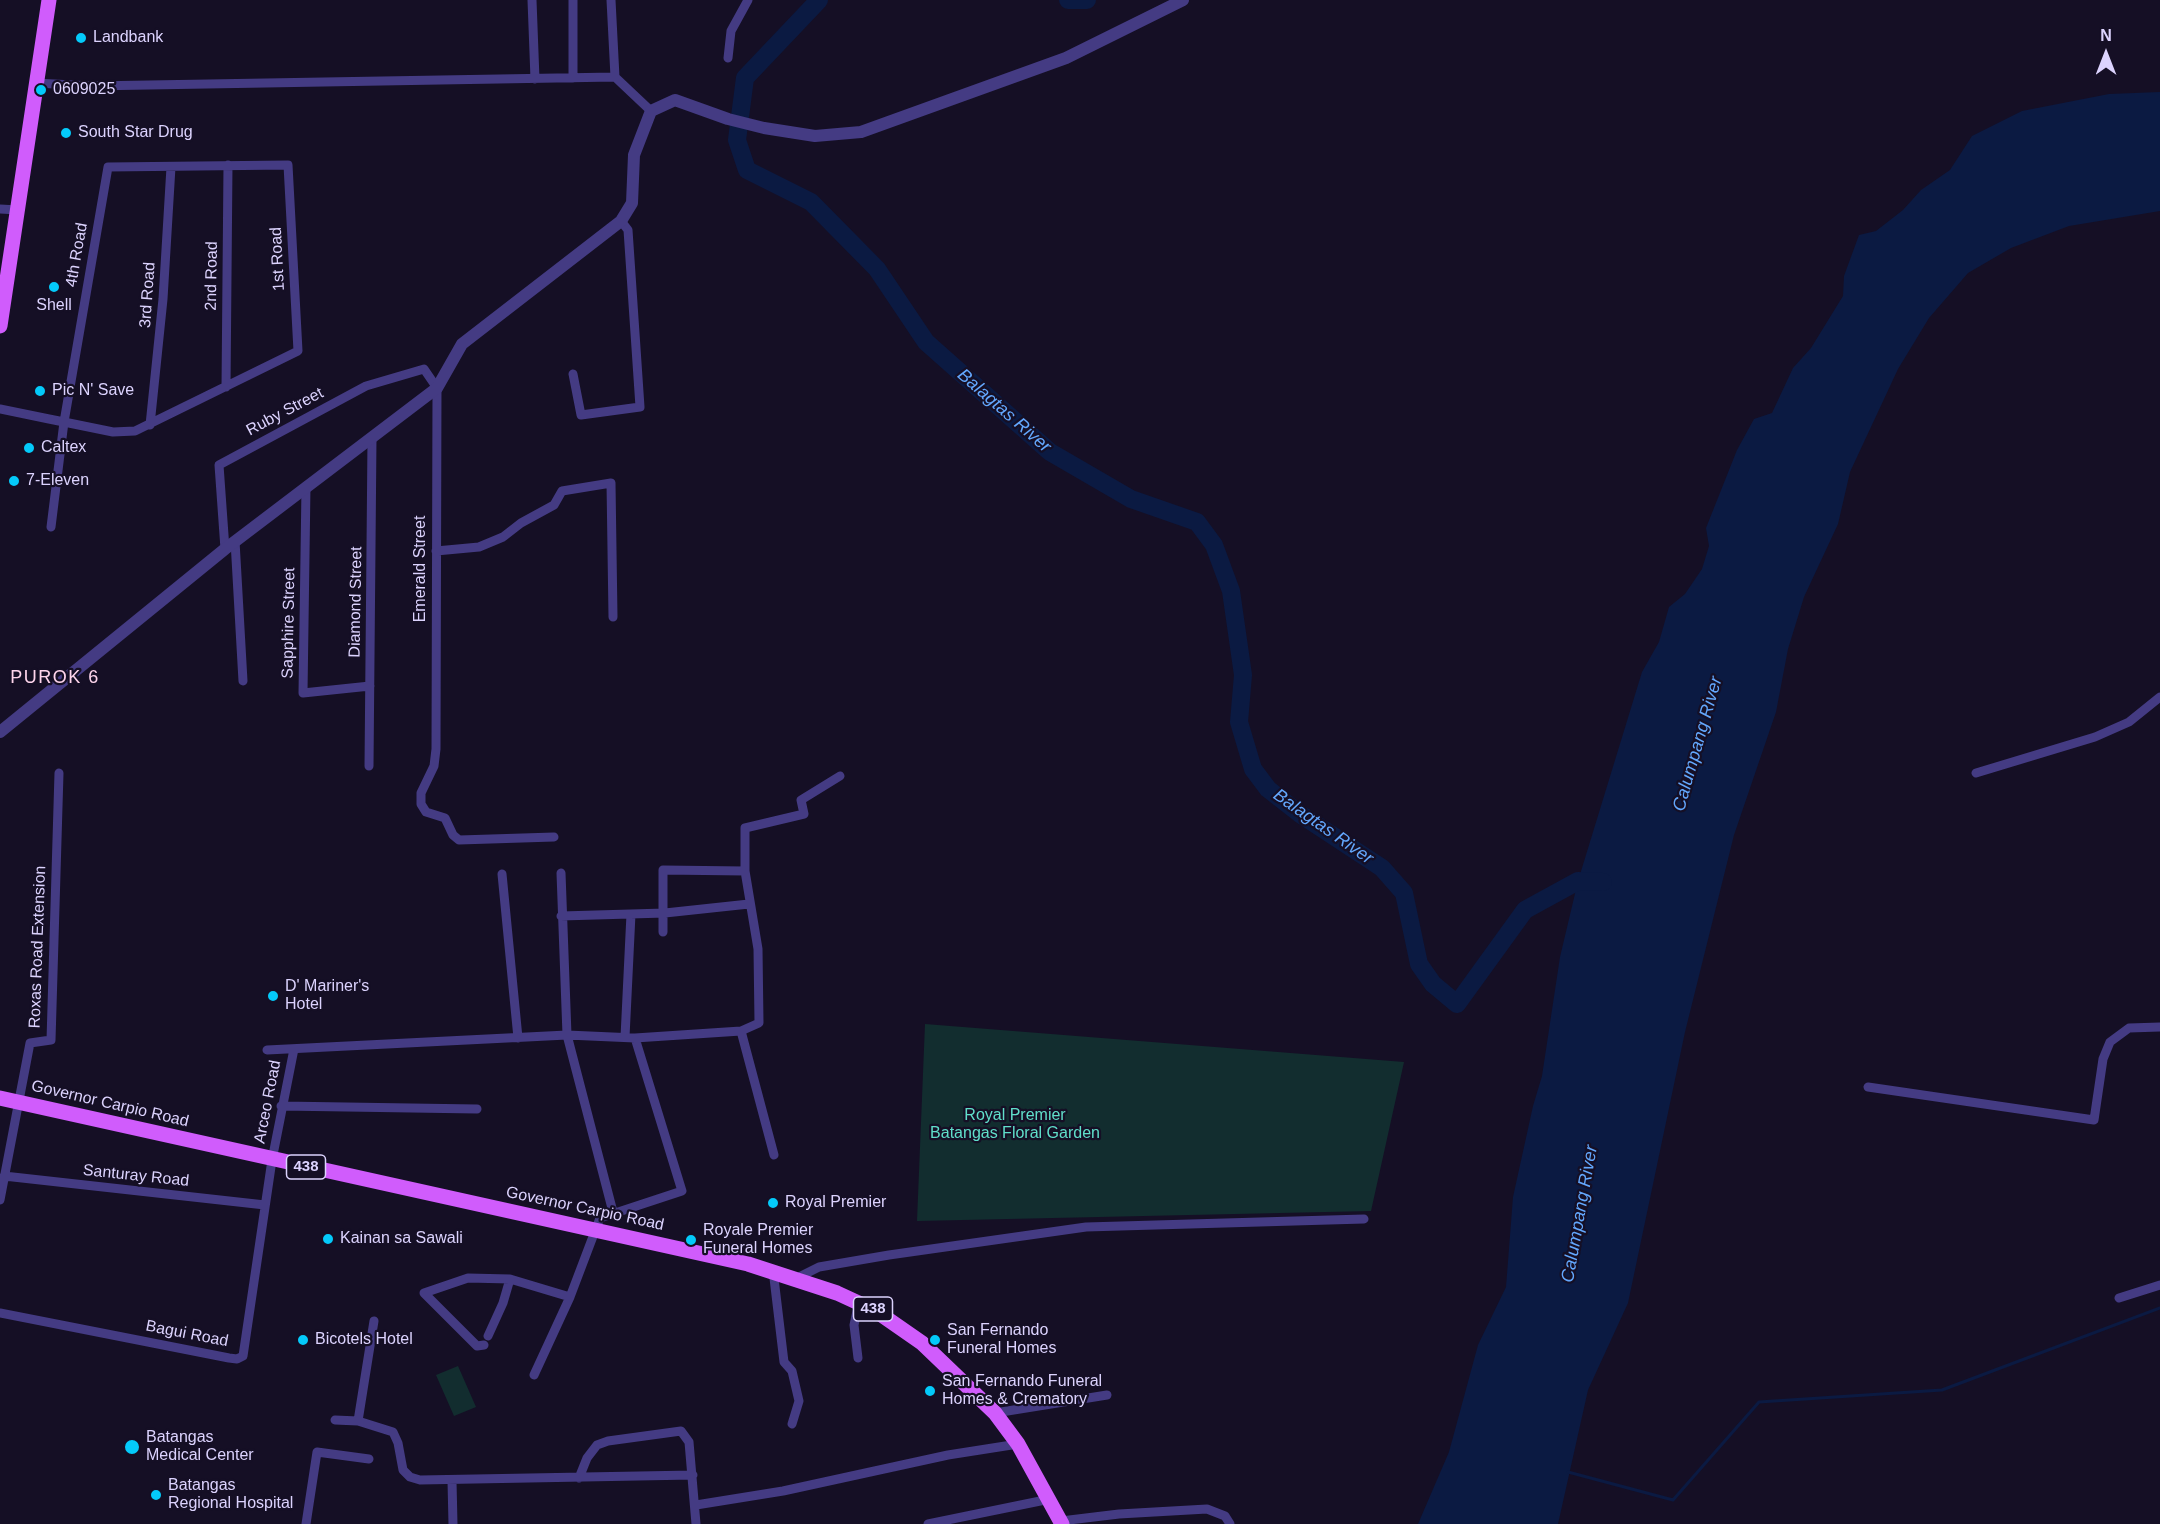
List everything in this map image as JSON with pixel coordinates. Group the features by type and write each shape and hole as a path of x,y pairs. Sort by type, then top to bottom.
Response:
{"main road":[{"path":"0,326 48,0"},
{"name":"Governor Carpio Road","path":"0,1098 773,1270 858,1302 876,1311 922,1343 995,1413 1018,1444 1050,1499 1061,1523"}],"street":[{"path":"532,0 535,79"},
{"path":"573,0 573,78"},
{"path":"611,0 615,77 651,111"},
{"path":"728,58 731,32 748,0"},
{"path":"0,732 230,545 437,388 462,344 621,221 632,203 634,155 651,111 675,100 728,119 764,128 815,136 861,132 1066,58 1183,0"},
{"path":"36,83 92,86 615,77"},
{"name":"2nd Road","path":"226,387 228,165"},
{"name":"4th Road","path":"51,527 64,422 108,167 288,165"},
{"name":"1st Road","path":"226,387 298,351 288,165"},
{"name":"3rd Road","path":"150,425 164,299 171,167"},
{"path":"0,209 18,210"},
{"path":"573,374 581,415 640,407 628,230 621,221"},
{"name":"Ruby Street","path":"230,545 219,465 366,386 424,369 437,388"},
{"path":"0,409 113,432 135,431 226,387"},
{"name":"Emerald Street","path":"437,388 436,749 434,766 421,793 421,804 426,812 445,818 455,838 554,837"},
{"name":"Diamond Street","path":"369,766 372,438"},
{"path":"436,551 479,547 503,537 521,523 554,505 562,491 611,483 613,617"},
{"name":"Sapphire Street","path":"306,486 303,693 370,686"},
{"path":"230,545 243,681"},
{"path":"1976,773 2095,737 2129,722 2160,697"},
{"name":"Roxas Road Extension","path":"18,1102 30,1042 51,1040 59,772"},
{"path":"267,1050 567,1035 630,1037 741,1031 759,1023 758,949 745,871 745,828 804,814 801,800 840,776"},
{"path":"663,932 665,913 663,870 745,871"},
{"path":"561,873 567,1035 614,1212"},
{"path":"502,874 518,1038"},
{"path":"561,916 665,913 749,904"},
{"path":"534,1375 570,1297 600,1218 682,1191 630,1037 631,914"},
{"path":"1868,1087 2094,1120 2103,1059 2110,1042 2129,1028 2160,1027"},
{"path":"741,1031 774,1155"},
{"name":"Arceo Road","path":"272,1160 294,1049"},
{"path":"0,1200 18,1102"},
{"path":"281,1106 477,1109"},
{"name":"Bagui Road","path":"0,1313 241,1358 245,1347 272,1160"},
{"name":"Santuray Road","path":"4,1176 265,1205"},
{"path":"797,1278 819,1268 889,1255 1086,1227 1364,1219"},
{"path":"773,1270 784,1362 792,1371 799,1401 792,1424"},
{"path":"510,1280 503,1303 486,1341 477,1346 424,1293 468,1278 510,1280 570,1297"},
{"path":"2119,1298 2160,1285"},
{"path":"858,1302 855,1325 858,1358"},
{"path":"358,1421 374,1321"},
{"path":"995,1413 1107,1395"},
{"path":"335,1420 358,1421 393,1432 398,1443 403,1470 410,1477 452,1480 693,1475"},
{"path":"579,1478 587,1458 597,1445 681,1431 686,1435 693,1475 696,1524"},
{"path":"696,1505 793,1489 938,1456 1018,1444"},
{"path":"306,1524 317,1452 369,1459"},
{"path":"452,1480 453,1524"},
{"path":"928,1524 1050,1499"},
{"path":"1061,1523 1119,1514 1207,1509 1225,1516 1230,1524"}],"green space":[{"name":"Royal Premier Batangas Floral Garden","path":"925,1024 1404,1062 1371,1211 917,1221"},
{"path":"458,1366 476,1407 454,1416 436,1375"}],"water":[{"name":"Calumpang River","path":"2160,92 2160,211 2069,226 2011,248 1968,273 1929,318 1898,369 1850,472 1838,524 1804,597 1788,649 1776,712 1734,835 1685,1032 1628,1303 1588,1390 1558,1524 1418,1524 1449,1452 1478,1345 1506,1287 1513,1197 1542,1076 1560,957 1578,881 1642,672 1659,642 1669,607 1685,594 1702,569 1709,546 1706,528 1737,450 1754,419 1772,413 1793,368 1811,348 1843,296 1844,276 1859,235 1876,231 1903,210 1921,190 1950,170 1972,136 2022,111 2109,94"}],"waterway":[{"name":"Balagtas River","path":"819,0 745,78 737,140 747,170 811,202 877,269 926,342 1050,452 1131,499 1197,522 1214,545 1231,591 1243,675 1239,722 1253,769 1268,789 1300,814 1382,868 1404,893 1419,964 1433,984 1457,1004 1525,910 1578,881 1603,882"},
{"name":"Balagtas River","path":"1068,0 1087,0"},
{"path":"1568,1472 1673,1500 1759,1402 1942,1390 2160,1308"}],"place":[{"name":"Landbank","path":"81,38"},
{"name":"0609025","path":"41,90"},
{"name":"South Star Drug","path":"66,133"},
{"name":"Shell","path":"54,287"},
{"name":"Pic N' Save","path":"40,391"},
{"name":"Caltex","path":"29,448"},
{"name":"7-Eleven","path":"14,481"},
{"name":"D' Mariner's Hotel","path":"273,996"},
{"name":"Royal Premier","path":"773,1203"},
{"name":"Kainan sa Sawali","path":"328,1239"},
{"name":"Royale Premier Funeral Homes","path":"691,1240"},
{"name":"Bicotels Hotel","path":"303,1340"},
{"name":"San Fernando Funeral Homes","path":"935,1340"},
{"name":"San Fernando Funeral Homes & Crematory","path":"930,1391"},
{"name":"Batangas Medical Center","path":"132,1447"},
{"name":"Batangas Regional Hospital","path":"156,1495"}],"district":[{"name":"PUROK 6","path":"55,678"}]}
